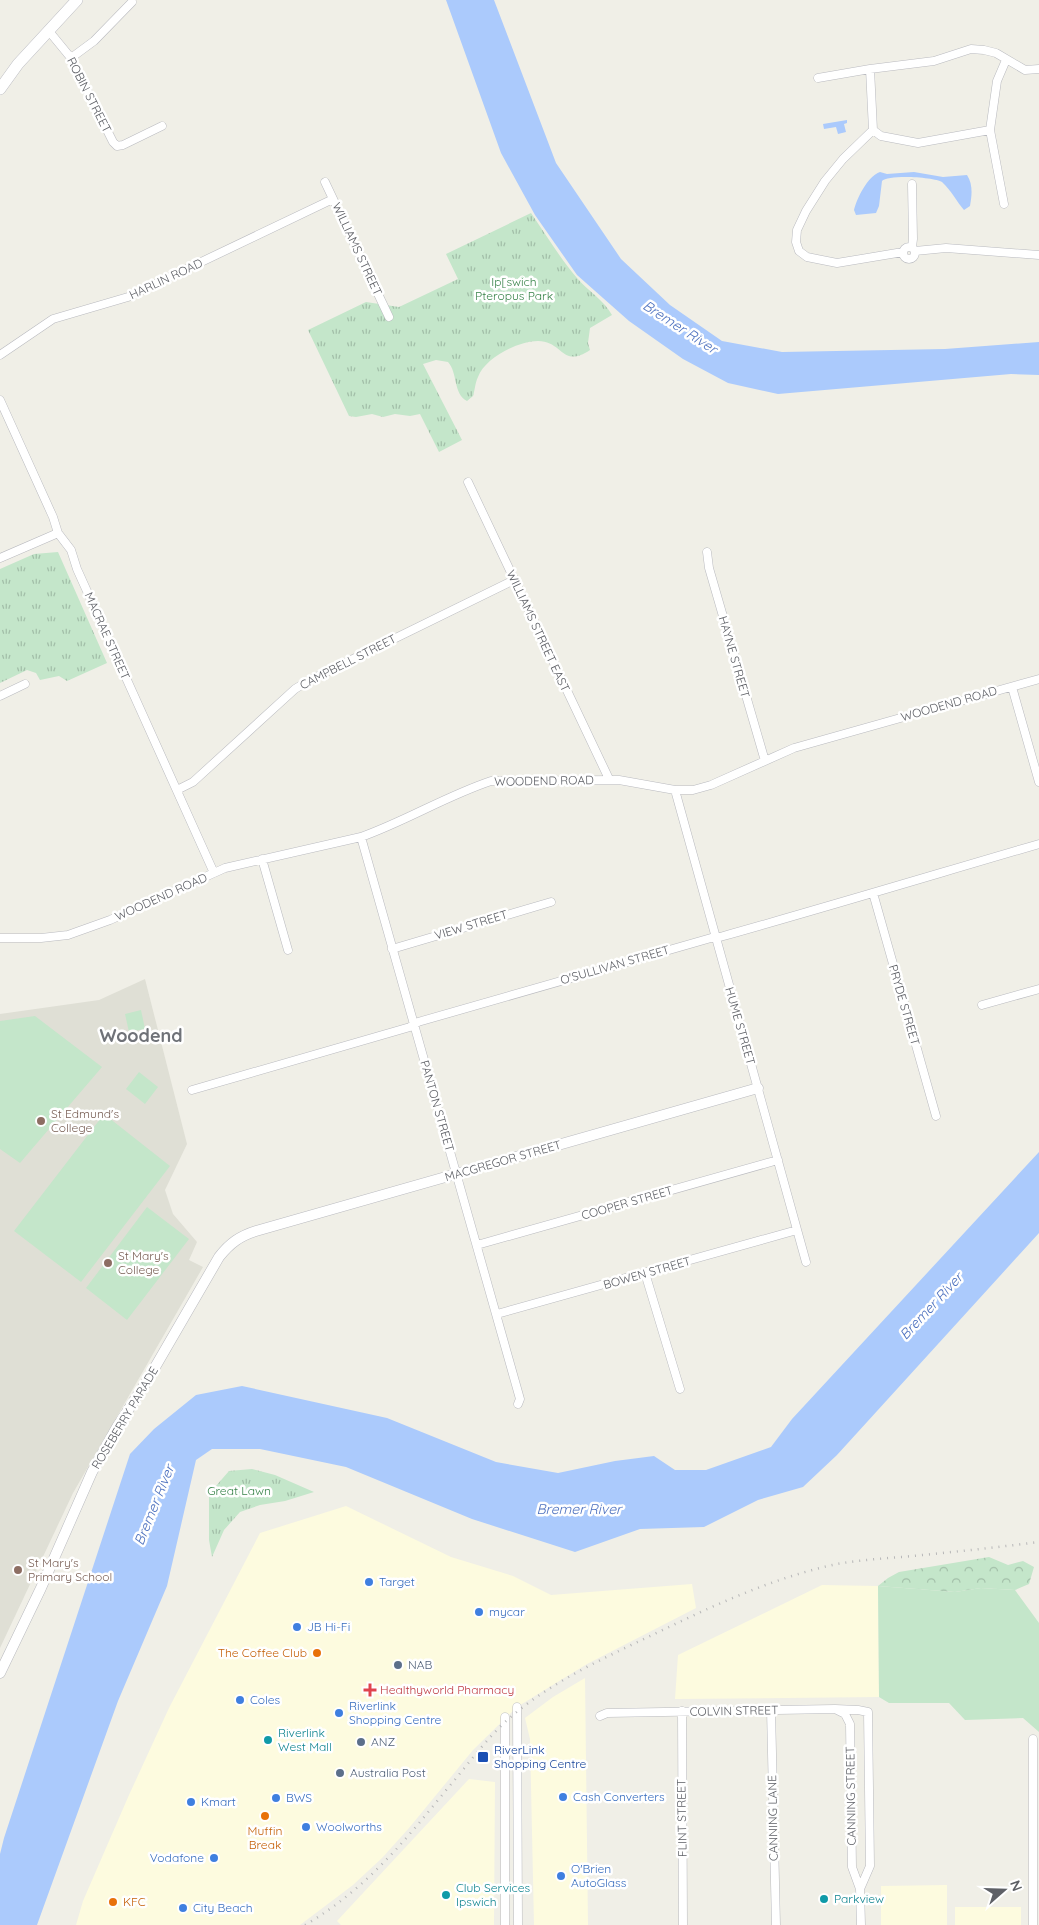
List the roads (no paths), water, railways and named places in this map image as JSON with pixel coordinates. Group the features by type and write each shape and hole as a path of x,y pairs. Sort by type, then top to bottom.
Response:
{"main road":[{"path":"0,89 18,64 77,0"}],"street":[{"path":"71,58 94,41 132,2"},
{"name":"ROBIN STREET","path":"48,30 71,58 113,142 117,146 123,145 162,126"},
{"path":"818,78 934,61 971,49 990,51 1025,70 1039,69"},
{"path":"1004,204 990,130 997,81 1006,60"},
{"path":"870,69 873,130 843,159 825,180 806,211 797,230 796,242 799,251 807,257 837,263 903,252 905,248 946,248 1039,254"},
{"path":"873,130 881,136 918,143 990,130"},
{"name":"WILLIAMS STREET","path":"325,182 389,317"},
{"path":"912,184 913,249"},
{"name":"HARLIN ROAD","path":"0,355 53,319 128,297 333,199"},
{"name":"MACRAE STREET","path":"0,400 53,517 58,533 71,550 77,569 214,873"},
{"name":"WILLIAMS STREET EAST","path":"468,482 609,779"},
{"path":"0,558 58,533"},
{"name":"HAYNE STREET","path":"707,552 709,568 764,761"},
{"name":"CAMPBELL STREET","path":"177,790 193,782 295,690 308,681 514,580"},
{"name":"WOODEND ROAD","path":"0,938 47,938 78,932 110,920 225,868 361,837 472,788 491,782 609,779 675,790 693,790 711,785 794,748 1039,679"},
{"path":"0,696 25,684"},
{"path":"1012,687 1039,782"},
{"name":"HUME STREET","path":"675,790 806,1262"},
{"name":"PANTON STREET","path":"361,837 497,1314 520,1399 518,1404"},
{"name":"O'SULLIVAN STREET","path":"192,1090 716,936 730,934 1039,844"},
{"path":"262,859 288,950"},
{"name":"PRYDE STREET","path":"872,893 936,1116"},
{"name":"VIEW STREET","path":"392,949 551,902"},
{"path":"982,1005 1039,989"},
{"name":"MACGREGOR STREET","path":"248,1234 758,1088"},
{"name":"COOPER STREET","path":"477,1245 778,1160"},
{"name":"BOWEN STREET","path":"497,1314 797,1230"},
{"name":"ROSEBERRY PARADE","path":"0,1673 92,1472 117,1427 152,1373 219,1257 232,1242 248,1234"},
{"path":"645,1273 680,1389"},
{"path":"517,1707 518,1925"},
{"name":"CANNING LANE","path":"771,1710 776,1925"},
{"name":"COLVIN STREET","path":"600,1716 607,1713 682,1711 835,1710 868,1712"},
{"name":"CANNING STREET","path":"835,1710 845,1714 850,1724 852,1867 860,1889 861,1925"},
{"name":"FLINT STREET","path":"682,1711 683,1925"},
{"name":"CANNING STREET","path":"860,1889 870,1866 868,1712"},
{"path":"505,1717 505,1925"},
{"path":"1033,1739 1036,1826 1033,1925"}],"water":[{"name":"Bremer River","path":"446,0 494,0 556,163 621,259 670,305 722,341 782,352 945,349 1039,342 1039,375 1011,374 778,394 728,383 683,359 629,321 577,275 535,215 501,153"},
{"path":"847,120 847,123 844,124 846,132 838,134 836,127 824,129 823,124"},
{"path":"880,172 887,174 914,172 943,177 967,175 972,190 970,206 964,210 945,185 938,180 912,177 893,178 882,181 879,206 876,213 856,215 854,210 863,188 871,178"},
{"name":"Bremer River","path":"1039,1152 1039,1233 837,1455 803,1487 758,1500 704,1527 640,1529 575,1552 472,1519 346,1467 260,1449 212,1449 196,1460 167,1586 118,1701 37,1925 0,1925 0,1854 4,1838 130,1454 154,1429 196,1395 242,1386 387,1418 496,1462 558,1473 615,1461 654,1456 675,1470 706,1470 771,1447 792,1419"}],"railway":[{"path":"305,1925 327,1911 365,1881 382,1864 504,1723 554,1685 591,1665 740,1595 812,1570 858,1561 1039,1542"}],"place":[{"name":"St Edmund's College","path":"41,1121"},
{"name":"St Mary's College","path":"108,1263"},
{"name":"St Mary's Primary School","path":"18,1570"},
{"name":"Target","path":"369,1582"},
{"name":"mycar","path":"479,1612"},
{"name":"JB Hi-Fi","path":"297,1627"},
{"name":"The Coffee Club","path":"317,1653"},
{"name":"NAB","path":"398,1665"},
{"name":"Healthyworld Pharmacy","path":"370,1690"},
{"name":"Coles","path":"240,1700"},
{"name":"Riverlink Shopping Centre","path":"339,1713"},
{"name":"Riverlink West Mall","path":"268,1740"},
{"name":"ANZ","path":"361,1742"},
{"name":"RiverLink Shopping Centre","path":"483,1757"},
{"name":"Australia Post","path":"340,1773"},
{"name":"Cash Converters","path":"563,1797"},
{"name":"BWS","path":"276,1798"},
{"name":"Kmart","path":"191,1802"},
{"name":"Muffin Break","path":"265,1816"},
{"name":"Woolworths","path":"306,1827"},
{"name":"Vodafone","path":"214,1858"},
{"name":"O'Brien AutoGlass","path":"561,1876"},
{"name":"Club Services Ipswich","path":"446,1895"},
{"name":"Parkview","path":"824,1899"},
{"name":"KFC","path":"113,1902"},
{"name":"City Beach","path":"183,1908"}],"district":[{"name":"Woodend","path":"141,1036"}],"park label":[{"name":"Ip[swich Pteropus Park","path":"514,289"},
{"name":"Great Lawn","path":"239,1491"}]}
